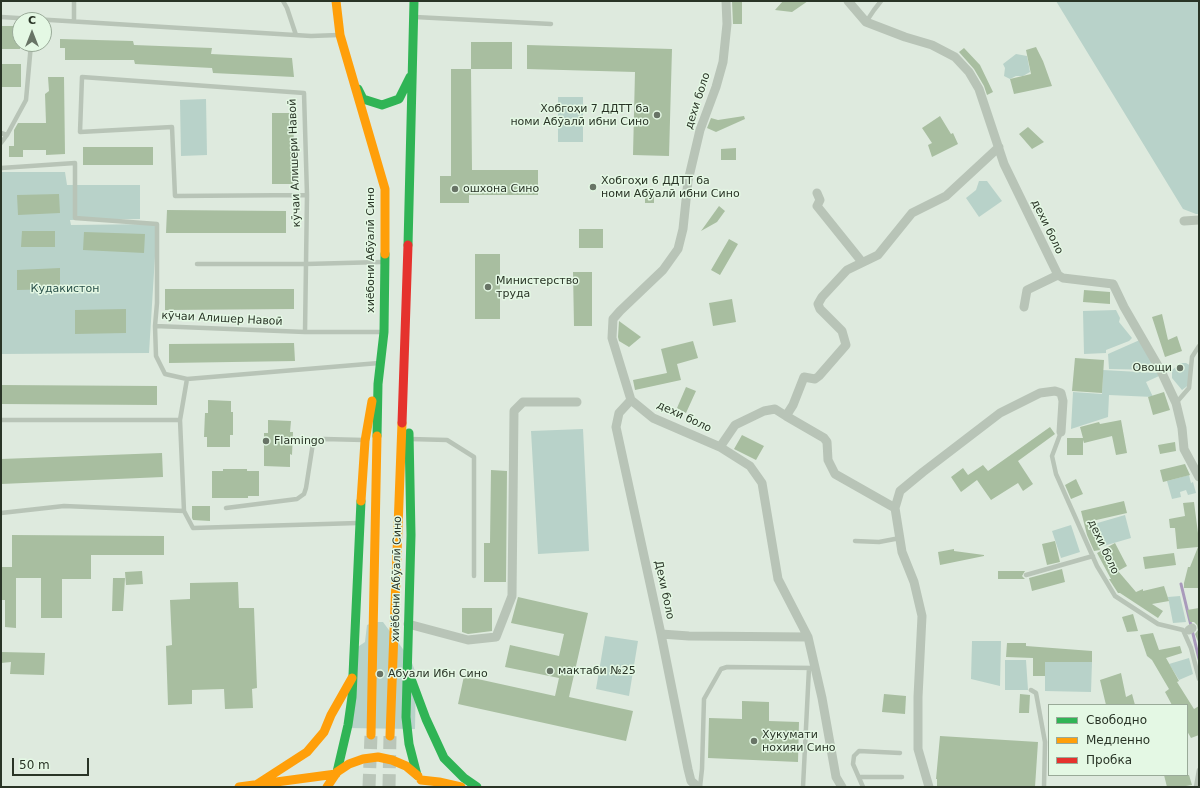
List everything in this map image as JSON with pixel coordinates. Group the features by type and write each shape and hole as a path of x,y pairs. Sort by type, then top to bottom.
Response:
{"main road":[{"name":"хиёбони Абӯалӣ Сино","path":"336,1 336,13 340,35 385,189 384,332 378,384 371,735"},
{"name":"хиёбони Абӯалӣ Сино","path":"390,736 408,249 414,1"},
{"path":"354,81 363,98 382,105 399,99 412,73"},
{"name":"хиёбони Абӯалӣ Сино","path":"337,773 348,725 354,675 362,476 365,440 370,407 378,384"},
{"name":"хиёбони Абӯалӣ Сино","path":"402,384 408,418 411,535 406,717 410,744 421,781"},
{"path":"408,669 426,719 444,758 464,778 476,787"},
{"path":"256,785 307,752 324,732 331,715 354,675"},
{"path":"326,787 337,773 349,764 363,759 378,757 392,760 406,766 421,781 439,782 460,787"},
{"path":"239,787 337,773"}],"street":[{"name":"дехи боло","path":"726,1 727,24 723,62 716,87 700,130 688,181 683,229 678,249 663,270 613,319 612,338 631,400 653,418 720,447 750,466 762,483 778,579 808,637 812,668 822,698 836,777 842,787"},
{"name":"дехи боло","path":"848,1 866,22 905,37 932,45 955,57 969,72 979,89 1004,164 1058,275"},
{"path":"786,416 793,405 804,377 815,379 819,376 846,345 842,331 820,309 818,304 822,297 847,270 878,254 912,213 946,196 999,147"},
{"path":"817,193 820,200 817,206 862,262"},
{"path":"1184,221 1199,220"},
{"path":"1024,307 1027,290 1058,275 1062,278 1113,284 1124,307 1162,370 1176,403 1182,428 1184,449 1199,477"},
{"path":"929,787 918,749 918,697 922,616 914,582 902,552 895,508 900,491 1000,413 1040,393 1055,391 1061,393 1061,432"},
{"name":"Дехи боло","path":"631,400 619,413 616,427 661,634 688,769 692,781 699,787"},
{"path":"408,624 468,640 496,637 512,596 514,411 523,402 577,402"},
{"path":"720,447 735,425 764,411 775,408 824,438 827,442 828,460 835,474 895,508"},
{"path":"661,634 689,636 808,637"}],"lane":[{"path":"74,1 74,21"},
{"path":"282,1 287,8 296,35"},
{"path":"866,22 881,1"},
{"path":"1,17 12,18"},
{"path":"414,17 551,24"},
{"path":"52,20 311,36 340,35"},
{"path":"1,143 26,100 30,52"},
{"name":"кӯчаи Алишери Навоӣ","path":"305,332 307,195 304,93 82,77 80,132 172,127 175,196 307,195"},
{"path":"1,133 7,135"},
{"name":"кӯчаи Алишер Навоӣ","path":"1,168 75,163 75,218 157,224 157,303 155,326 305,332 384,332"},
{"path":"197,264 384,262"},
{"path":"155,326 156,356 165,374 186,379 380,363"},
{"path":"1176,403 1189,388 1192,357 1199,346"},
{"path":"186,379 180,420 184,511 193,528 360,523"},
{"path":"1,420 180,420"},
{"name":"дехи боло","path":"1061,432 1052,456 1056,474 1097,566 1115,596 1158,624 1183,630 1191,648 1199,679"},
{"path":"409,438 448,440 474,457 474,576"},
{"path":"226,508 297,499 304,494 306,488 313,443 324,439 365,440"},
{"path":"1,513 64,506 184,511"},
{"path":"855,542 879,542 900,538"},
{"path":"1026,575 1093,556"},
{"path":"699,787 702,769 704,699 721,669 727,667 812,668 803,787"},
{"path":"1030,690 1036,693 1044,742 1047,765 1044,787"},
{"path":"863,787 853,764 854,756 859,751 900,754"},
{"path":"1196,787 1199,770"},
{"path":"859,777 902,777"}],"green space":[{"path":"1056,1 1199,1 1199,214 1183,209"},
{"path":"1016,54 1027,56 1030,72 1023,76 1016,76 1010,79 1004,76 1005,68 1003,64"},
{"path":"558,97 583,97 583,142 558,142"},
{"path":"206,99 207,155 181,156 180,100"},
{"name":"Кудакистон","path":"1,172 65,172 67,185 140,185 140,219 70,220 71,225 157,224 149,353 1,354"},
{"path":"979,181 987,181 1002,201 979,217 966,198 976,190"},
{"path":"1116,310 1120,318 1119,322 1132,338 1129,341 1106,350 1106,353 1084,354 1083,311"},
{"path":"1142,339 1159,376 1146,382 1153,397 1109,395 1108,417 1071,429 1073,392 1102,394 1103,370 1157,373 1156,370 1109,369 1108,354"},
{"path":"1181,363 1186,363 1193,367 1190,384 1182,390 1172,378 1172,370"},
{"path":"583,429 589,551 538,554 531,431"},
{"path":"1189,475 1196,493 1188,495 1186,490 1180,492 1181,497 1172,499 1167,481"},
{"path":"1125,515 1131,538 1100,547 1094,524"},
{"path":"1071,525 1080,552 1061,558 1052,531"},
{"path":"1180,596 1186,622 1173,623 1168,597"},
{"path":"374,622 383,622 411,660 416,674 415,729 346,728 350,652 365,642 367,625"},
{"path":"605,636 638,641 629,696 596,689"},
{"path":"972,641 1001,641 1000,686 971,679"},
{"path":"1189,658 1193,674 1179,680 1169,664"},
{"path":"1005,660 1026,660 1028,690 1005,690"},
{"path":"1045,662 1092,662 1091,692 1045,691"}],"building":[{"path":"732,1 742,1 742,24 733,24"},
{"path":"783,1 808,1 792,12 775,10"},
{"path":"1,26 12,26 12,49 1,49"},
{"path":"60,39 133,41 134,45 212,48 211,54 292,58 294,77 213,73 212,68 135,64 134,60 65,60 65,48 60,48"},
{"path":"471,42 512,42 512,69 471,69"},
{"path":"527,45 672,49 669,156 633,155 635,72 527,69"},
{"path":"1036,47 1052,86 1014,94 1010,79 1031,74 1026,50"},
{"path":"964,48 980,65 993,92 987,95 984,86 974,69 959,52"},
{"path":"1,64 21,64 21,87 1,87"},
{"path":"451,69 471,69 472,170 538,170 538,195 469,195 469,203 440,203 440,176 451,176"},
{"path":"48,77 64,77 65,154 46,155 46,150 23,150 23,157 9,157 9,146 14,146 14,130 18,123 46,123 45,94 49,91"},
{"path":"272,113 294,113 293,184 272,184"},
{"path":"744,116 745,119 716,132 707,128 711,118 718,120"},
{"path":"940,116 951,134 953,133 958,144 932,157 928,145 932,143 922,128"},
{"path":"1028,127 1044,142 1032,149 1019,134"},
{"path":"83,147 153,147 153,165 83,165"},
{"path":"736,148 736,160 721,160 721,149"},
{"path":"645,192 654,192 654,203 645,203"},
{"path":"59,194 60,213 18,215 17,195"},
{"path":"719,206 725,211 717,222 701,231"},
{"path":"167,210 286,211 286,233 166,233"},
{"path":"579,229 603,229 603,248 579,248"},
{"path":"22,231 55,231 55,247 21,247"},
{"path":"84,232 145,234 144,253 83,250"},
{"path":"729,239 738,244 720,275 711,270"},
{"name":"Министерство труда","path":"475,254 500,254 500,319 475,319"},
{"path":"60,268 60,289 17,290 17,270"},
{"path":"573,272 592,272 592,326 574,326"},
{"path":"165,289 294,289 294,309 165,310"},
{"path":"1084,290 1110,292 1110,304 1083,302"},
{"path":"732,299 736,322 713,326 709,303"},
{"path":"126,309 126,333 75,334 75,310"},
{"path":"1162,314 1168,340 1177,336 1182,351 1165,357 1152,317"},
{"path":"619,321 641,337 629,347 619,341"},
{"path":"693,341 698,358 677,364 681,380 635,390 633,380 667,373 661,349"},
{"path":"294,343 295,361 169,363 169,344"},
{"path":"1075,358 1104,360 1102,393 1072,391"},
{"path":"1,385 157,386 157,405 1,404"},
{"path":"686,387 696,391 686,413 677,408"},
{"path":"1164,392 1170,410 1153,415 1148,397"},
{"path":"208,400 231,401 231,412 233,412 233,435 230,435 230,447 207,447 207,437 204,437 205,413 208,413"},
{"path":"268,420 291,421 290,432 293,432 290,467 264,466 264,433 268,433"},
{"path":"1121,420 1127,453 1116,455 1112,436 1084,443 1083,440 1083,455 1067,455 1067,438 1083,438 1080,427 1099,422 1100,424"},
{"path":"1050,427 1055,434 1018,461 1033,484 1023,491 1018,483 991,500 977,480 961,492 951,477 963,468 968,475 983,465 988,471"},
{"path":"742,435 764,446 756,460 734,449"},
{"path":"1175,442 1176,451 1160,454 1158,445"},
{"path":"162,453 163,477 1,484 1,459"},
{"path":"1185,464 1190,475 1163,482 1160,470"},
{"path":"223,469 247,469 247,471 259,471 259,496 248,496 248,498 212,498 212,471 223,471"},
{"path":"491,470 507,471 506,582 484,582 484,543 490,543"},
{"path":"1076,479 1083,494 1071,499 1065,485"},
{"path":"1124,501 1127,513 1092,521 1100,550 1094,551 1087,535 1081,511"},
{"path":"1194,502 1199,541 1199,588 1184,588 1188,567 1190,567 1198,547 1177,549 1175,528 1170,528 1169,519 1185,516 1183,503"},
{"path":"192,506 210,506 210,521 193,520"},
{"path":"12,535 164,536 164,555 91,555 91,579 62,579 62,618 41,618 41,578 16,578 16,628 5,627 5,600 1,600 1,567 12,567"},
{"path":"1055,541 1060,562 1047,565 1042,544"},
{"path":"1115,543 1127,566 1118,571 1136,592 1143,589 1143,591 1164,586 1169,601 1152,604 1163,611 1158,618 1118,593 1109,579 1111,579 1097,553"},
{"path":"954,549 954,551 984,556 940,565 938,552"},
{"path":"1174,553 1176,565 1145,569 1143,557"},
{"path":"1062,569 1065,582 1032,591 1029,578"},
{"path":"142,571 143,584 126,585 125,572"},
{"path":"998,571 1025,571 1022,576 1025,579 998,579"},
{"path":"113,578 125,578 123,611 112,611"},
{"path":"238,582 239,608 254,608 257,688 252,689 253,708 225,709 224,689 192,690 192,704 168,705 166,646 172,645 170,600 190,599 190,583"},
{"name":"мактаби №25","path":"518,597 588,613 569,697 633,711 626,741 458,704 464,676 555,696 559,678 505,667 510,645 559,656 564,634 511,623"},
{"path":"462,608 492,608 492,631 468,634 462,632"},
{"path":"1199,608 1199,644 1195,634 1198,630 1197,625 1194,622 1190,622 1187,610"},
{"path":"1133,614 1138,631 1127,632 1122,617"},
{"path":"1153,633 1159,650 1180,646 1182,653 1166,658 1179,681 1177,682 1194,709 1199,706 1199,735 1191,738 1188,733 1188,704 1171,704 1165,692 1169,689 1152,660 1147,656 1140,635"},
{"path":"1007,643 1026,643 1026,646 1092,651 1092,662 1045,662 1045,676 1033,676 1033,658 1006,657"},
{"path":"1,652 45,653 44,675 10,674 11,662 1,663"},
{"path":"1121,673 1126,697 1132,694 1135,704 1106,704 1100,680"},
{"path":"884,694 906,696 905,714 882,712"},
{"path":"1020,694 1030,695 1029,713 1019,713"},
{"name":"Хукумати нохияи Сино","path":"742,701 769,702 769,721 799,722 798,762 708,758 709,718 742,719"},
{"path":"940,736 1038,742 1035,787 937,787 936,779"},
{"path":"1189,775 1192,785 1180,787 1167,787 1164,776"}],"waterway":[{"path":"1181,584 1199,659"}],"tunnel":[{"path":"369,787 371,735"},
{"path":"389,787 390,736"}],"traffic: fast":[{"path":"408,245 414,1"},
{"path":"358,89 363,99 382,105 399,99 410,77"},
{"path":"377,436 378,384 384,332 385,254"},
{"path":"409,433 411,535 406,717 409,744 417,775"},
{"path":"337,772 348,725 352,697 361,501"},
{"path":"410,676 426,719 444,758 464,778 477,787"}],"traffic: slow":[{"path":"336,1 340,35 385,189 385,254"},
{"path":"361,501 365,441 372,401"},
{"path":"390,736 402,423"},
{"path":"371,735 377,436"},
{"path":"256,785 307,752 324,732 331,715 352,678"},
{"path":"327,787 337,772 349,764 363,759 378,757 392,760 406,766 418,776"},
{"path":"239,787 336,774"},
{"path":"421,780 461,787"}],"traffic: jam":[{"path":"402,423 408,245"}],"place":[{"name":"Хобгоҳи 7 ДДТТ ба номи Абӯалӣ ибни Сино","path":"657,115"},
{"name":"Хобгоҳи 6 ДДТТ ба номи Абӯалӣ ибни Сино","path":"593,187"},
{"name":"ошхона Сино","path":"455,189"},
{"name":"Министерство труда","path":"488,287"},
{"name":"Овощи","path":"1180,368"},
{"name":"Flamingo","path":"266,441"},
{"name":"мактаби №25","path":"550,671"},
{"name":"Абуали Ибн Сино","path":"380,674"},
{"name":"Хукумати нохияи Сино","path":"754,741"}]}
